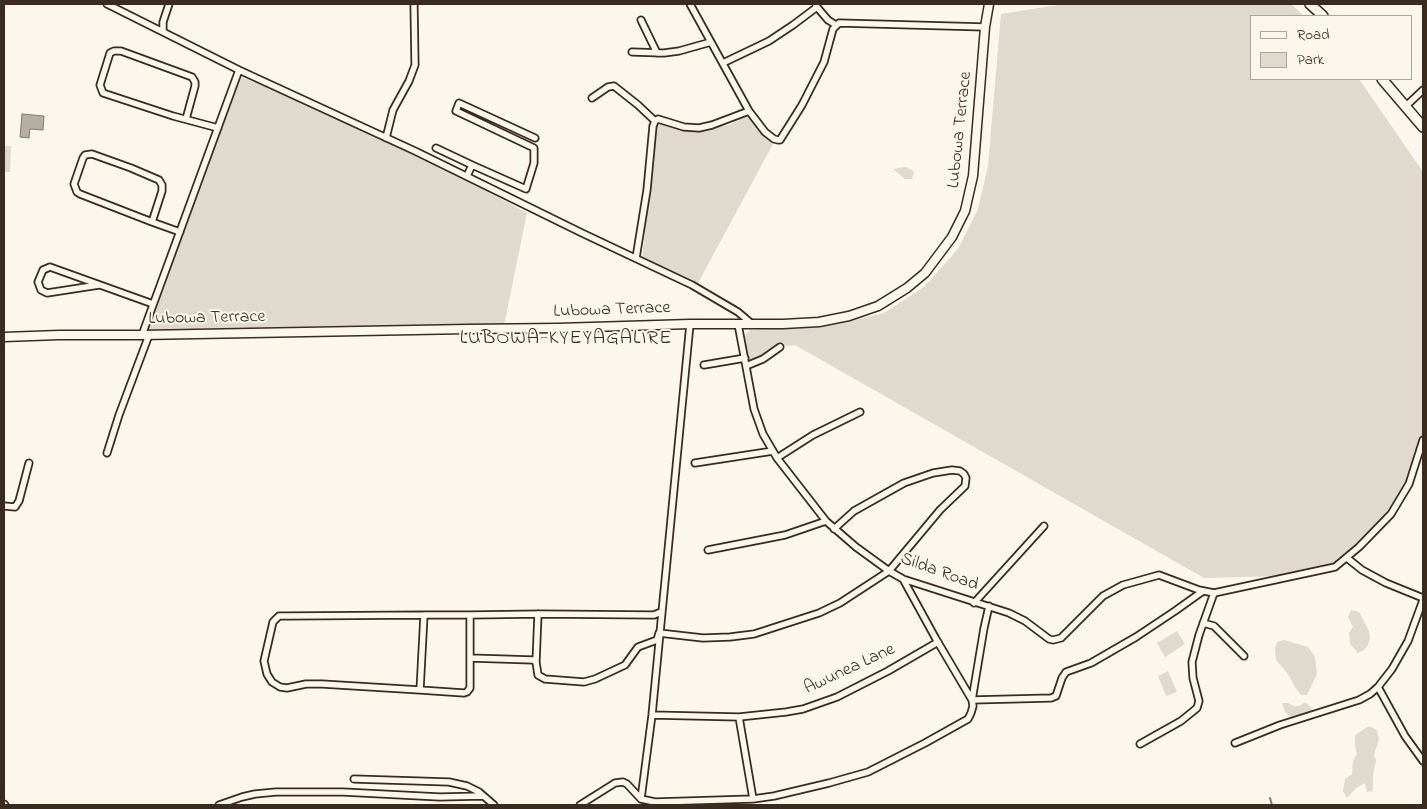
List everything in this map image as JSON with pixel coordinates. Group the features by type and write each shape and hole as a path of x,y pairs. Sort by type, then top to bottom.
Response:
{"main road":[{"path":"1310,4 1321,15"},
{"path":"1383,80 1423,127"}],"street":[{"path":"107,4 239,70 467,176 582,234 692,285 738,312 752,324"},
{"path":"163,31 163,22 170,4"},
{"path":"386,138 393,110 409,81 415,65 414,4"},
{"path":"690,4 749,111 765,132 774,139 780,140 802,105 817,76 828,50 832,33 839,23 986,27"},
{"name":"Lubowa Terrace","path":"4,337 59,334 145,335 690,324 783,324 819,322 849,316 878,306 907,288 925,273 952,238 965,211 972,188 989,4"},
{"path":"724,63 769,41 794,25 816,5 828,20 836,25"},
{"path":"640,20 657,53"},
{"path":"632,52 657,53 679,51 710,42"},
{"path":"186,119 195,86 192,77 121,51 110,53 100,85 103,93 173,116 218,128"},
{"path":"107,453 145,335 153,304 239,70"},
{"path":"592,98 608,87 614,86 655,121 658,120 684,127 699,128 720,123 749,111"},
{"path":"1406,106 1423,90"},
{"path":"436,148 526,189 534,163 534,148 456,111 459,103 535,138"},
{"path":"636,258 647,190 655,121"},
{"path":"152,222 163,188 159,180 92,154 85,155 74,184 77,192 152,222 180,232"},
{"path":"467,176 472,165"},
{"path":"99,285 47,293 41,290 38,282 43,270 50,267 153,304"},
{"path":"641,799 652,715 690,324"},
{"name":"Silda Road","path":"738,324 754,409 763,434 777,458 826,521 889,571 903,579 1009,613 1025,621 1053,640 1061,638 1103,596 1123,585 1159,575 1203,591 1214,593 1333,568 1347,558 1391,514 1409,484 1423,440"},
{"path":"746,366 780,347"},
{"path":"704,365 744,358"},
{"path":"777,458 814,435 860,412"},
{"path":"695,463 773,451"},
{"path":"4,506 15,507 19,502 30,463"},
{"path":"659,633 703,638 754,634 818,613 840,603 889,571 940,510 965,486 966,478 960,471 952,470 904,482 854,512 834,529"},
{"path":"708,550 785,534 826,521"},
{"path":"974,602 1044,526"},
{"path":"1235,743 1280,725 1359,700 1378,687 1392,669 1408,641 1423,599 1386,583 1362,570 1347,558"},
{"path":"903,579 972,700"},
{"path":"972,700 1051,698 1056,696 1066,672 1091,663 1136,638 1203,591"},
{"path":"1140,744 1181,721 1197,708 1199,700 1193,678 1192,662 1214,593"},
{"path":"580,805 615,783 623,782 641,799 655,802 753,799 774,796 868,772 968,719 972,713 972,700 989,606"},
{"path":"470,614 470,688 464,693 322,684 306,684 287,688 280,687 272,682 267,674 264,661 272,622 278,616 470,614 654,615 661,612"},
{"path":"538,614 536,662 538,675 545,679 584,682 595,679 625,665 638,646 656,640 659,633"},
{"path":"420,690 424,615"},
{"path":"1203,624 1214,626 1244,656"},
{"name":"Awunea Lane","path":"652,715 739,717 786,712 803,708 829,700 888,672 938,642"},
{"path":"470,658 533,660 536,662"},
{"path":"1378,687 1405,736 1423,761"},
{"path":"739,717 753,799"},
{"path":"354,779 449,782 467,786 494,805"},
{"path":"219,805 255,794 276,792 344,792 440,798 483,796"}],"green space":[{"path":"1064,4 1291,4 1303,15 1250,15 1250,80 1360,80 1423,172 1423,434 1403,491 1381,522 1334,567 1281,576 1204,578 795,345 786,346 780,344 749,363 745,339 746,334 750,330 838,324 884,313 924,287 958,249 978,209 988,166 1001,14"},
{"path":"241,77 291,96 342,120 527,213 504,325 145,331"},
{"path":"747,116 773,144 698,283 642,258 657,124 690,132 729,125"},
{"path":"4,146 11,146 10,172 4,172"},
{"path":"905,167 914,172 912,179 905,179 893,169"},
{"path":"1351,610 1359,612 1369,631 1370,637 1368,645 1358,653 1350,644 1349,633 1353,627 1348,617"},
{"path":"1177,631 1185,644 1165,657 1157,643"},
{"path":"1284,640 1308,647 1315,657 1317,674 1307,695 1301,695 1288,674 1276,660 1275,649 1277,642"},
{"path":"1168,671 1177,692 1166,696 1158,676"},
{"path":"1305,702 1312,709 1310,712 1291,717 1285,712 1282,703 1300,706"},
{"path":"1369,726 1377,730 1379,740 1374,756 1376,760 1373,775 1373,791 1367,792 1365,783 1356,788 1347,798 1343,791 1345,779 1352,774 1353,761 1357,754 1355,735"}],"shaded area":[{"path":"22,114 44,116 43,130 30,129 29,138 20,137"}],"waterway":[{"path":"1270,798 1272,805"}],"district":[{"name":"LUBOWA-KYEYAGALIRE","path":"566,340"}]}
